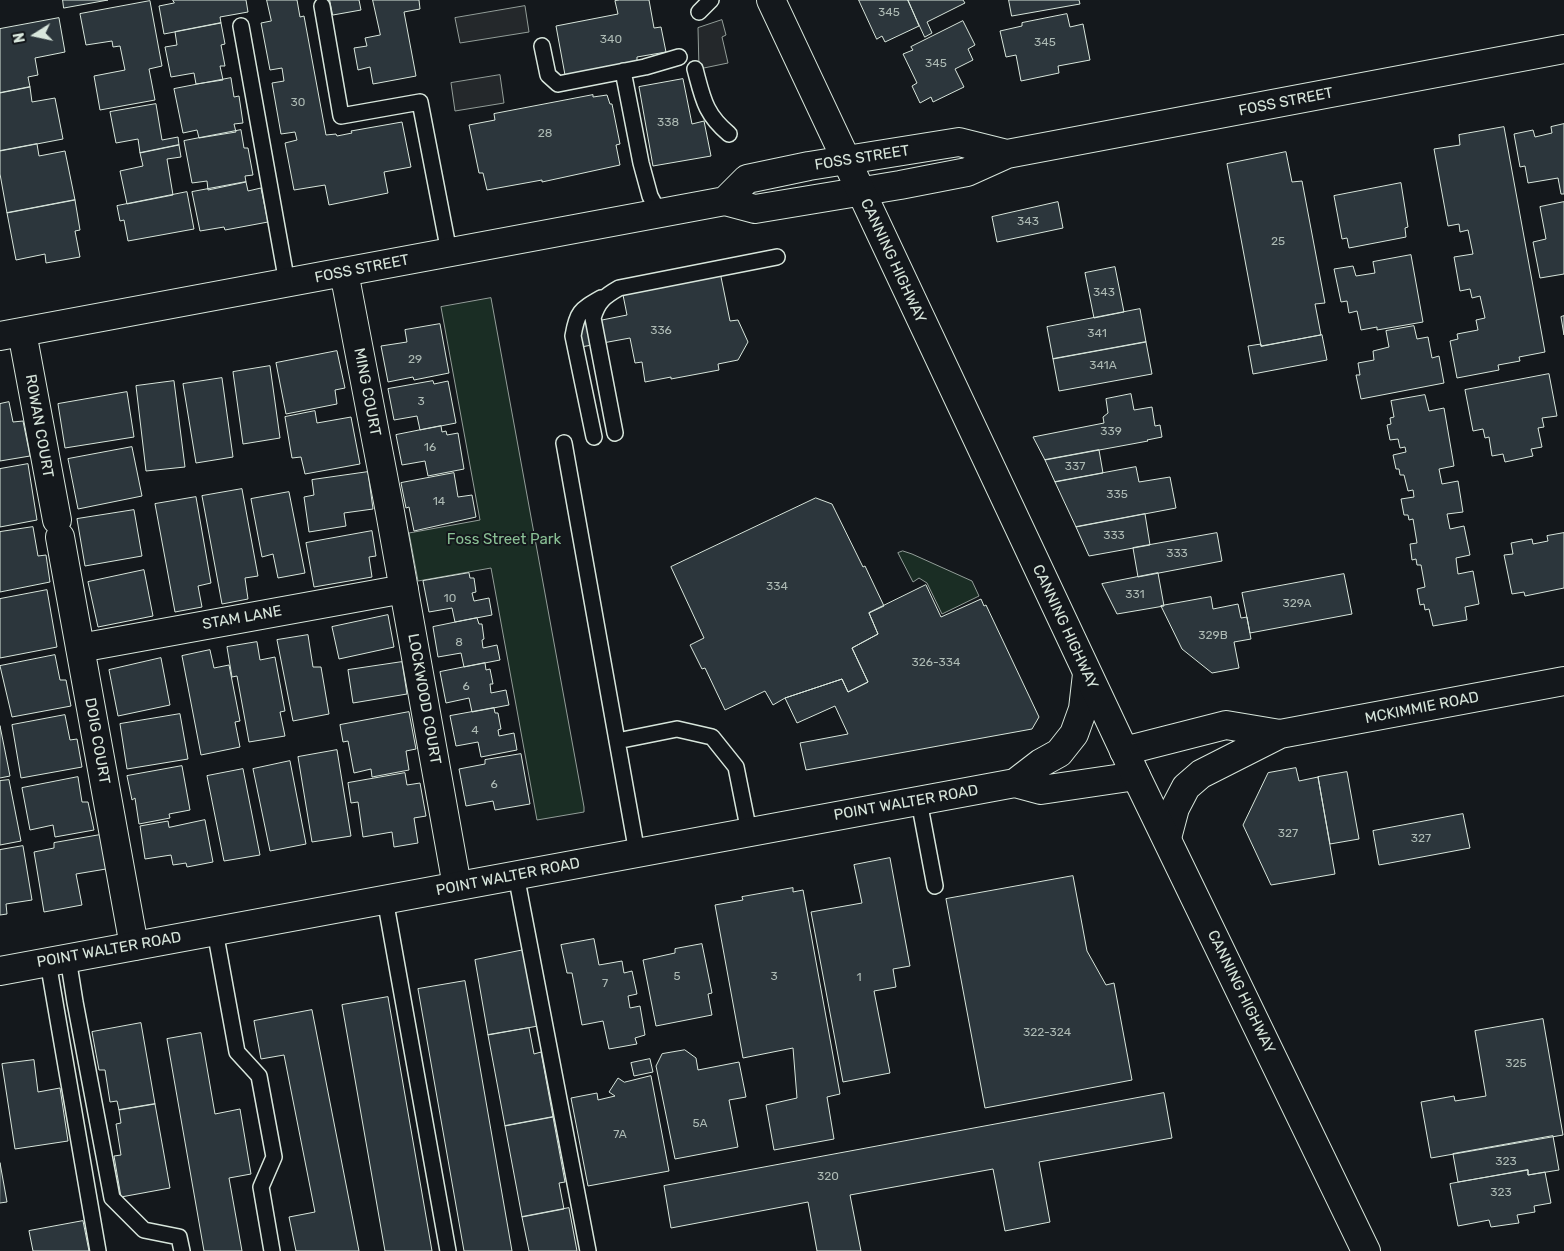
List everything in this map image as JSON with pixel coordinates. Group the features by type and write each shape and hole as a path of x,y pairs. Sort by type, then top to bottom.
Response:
{"main road":[{"name":"CANNING HIGHWAY","path":"771,0 1087,674 1366,1251"},
{"name":"FOSS STREET","path":"11,334 725,201 755,210 967,172 1007,154 1564,49"},
{"name":"FOSS STREET","path":"725,201 747,179 809,166 959,142 1007,154"},
{"name":"MING COURT","path":"344,272 390,512"},
{"name":"ROWAN COURT","path":"11,334 58,528"},
{"name":"LOCKWOOD COURT","path":"390,512 457,886"},
{"name":"DOIG COURT","path":"58,528 134,946"},
{"name":"STAM LANE","path":"80,648 404,588"},
{"name":"POINT WALTER ROAD","path":"1015,783 1040,763 1059,753 1074,734 1083,709 1087,674"},
{"name":"MCKIMMIE ROAD","path":"1167,838 1175,808 1186,787 1201,774 1280,734 1564,682"},
{"name":"MCKIMMIE ROAD","path":"1124,751 1226,725 1280,734"},
{"name":"POINT WALTER ROAD","path":"0,971 1015,783 1042,790 1136,776"}],"lane":[{"path":"699,12 710,0"},
{"path":"322,6 341,116 420,102 449,252"},
{"path":"241,26 287,283"},
{"path":"542,46 548,76 558,84 645,67 679,57"},
{"path":"695,69 705,105 712,117 730,134"},
{"path":"623,71 641,163 650,196 659,213"},
{"path":"594,437 573,336 576,320 581,311 619,288 777,257"},
{"path":"607,295 596,306 592,318 615,432"},
{"path":"564,443 637,853"},
{"path":"617,741 677,729 712,737 736,767 749,832"},
{"path":"919,800 935,886"},
{"path":"516,875 588,1251"},
{"path":"385,900 448,1251"},
{"path":"214,931 237,1052 259,1076 274,1157 261,1188 272,1251"},
{"path":"58,960 98,1251"},
{"path":"58,960 75,1002 112,1198 144,1230 180,1237 182,1251"}],"green space":[{"name":"Foss Street Park","path":"491,298 584,807 584,812 537,820 491,568 418,581 409,533 480,520 441,307"},
{"path":"903,551 972,581 979,596 942,614 927,583 919,578 913,582 898,553"}],"shaded area":[{"path":"525,6 529,32 460,43 455,18"},
{"path":"722,20 726,35 722,37 728,63 699,69 698,28"},
{"path":"500,75 504,103 455,111 451,83"}],"building":[{"path":"63,0 108,0 64,8"},
{"path":"173,0 246,0 248,12 220,17 221,23 164,34 159,6 174,3"},
{"path":"267,0 297,0 300,17 304,16 326,135 336,134 337,136 352,133 351,131 402,122 411,167 384,172 388,193 329,205 325,185 294,190 285,143 297,140 295,132 281,134 272,83 284,81 282,68 270,70 261,23 271,21"},
{"path":"330,0 359,0 361,10 333,15"},
{"path":"373,0 419,0 420,9 404,12 416,76 373,84 370,67 358,70 354,48 367,46 365,38 380,35"},
{"path":"649,0 654,28 661,27 666,52 637,57 637,61 565,75 556,26 618,14 615,1"},
{"path":"859,0 908,0 919,26 885,42 882,36 877,39"},
{"path":"908,0 963,0 965,3 927,22 932,33 925,37"},
{"path":"1009,0 1079,0 1080,4 1012,16"},
{"path":"150,1 162,66 149,69 155,100 100,110 94,76 125,70 120,46 113,47 112,41 86,45 80,14"},
{"path":"1067,14 1070,27 1083,24 1090,60 1058,66 1059,73 1021,81 1016,55 1006,57 1000,31 1022,26 1022,23"},
{"path":"59,18 65,52 35,58 38,75 28,77 30,87 0,93 0,29"},
{"path":"963,21 975,45 968,49 973,60 955,69 964,87 933,102 931,97 920,103 912,86 917,83 903,54 913,50 911,47"},
{"path":"221,23 225,44 221,45 225,66 220,66 223,80 196,84 194,73 171,77 165,47 177,45 175,32"},
{"path":"231,78 234,97 239,96 243,123 234,124 236,132 199,138 197,130 183,133 174,89"},
{"path":"683,79 692,124 704,121 711,156 653,166 639,87"},
{"path":"30,87 32,102 55,98 63,139 0,151 0,93"},
{"path":"593,95 593,97 607,95 610,104 612,104 620,144 616,145 620,165 542,182 542,180 487,190 483,173 479,173 469,125 495,120 494,114"},
{"path":"156,104 162,140 178,137 179,145 140,153 138,139 116,143 110,112"},
{"path":"1564,124 1564,194 1561,194 1558,178 1528,183 1525,166 1520,167 1514,134 1533,130 1535,137 1552,133 1551,127"},
{"path":"1504,127 1545,352 1519,357 1520,361 1498,365 1499,370 1457,378 1450,341 1458,339 1457,334 1478,330 1476,320 1485,318 1480,296 1472,298 1470,289 1460,291 1454,257 1473,254 1468,230 1460,232 1459,224 1448,226 1434,149 1460,145 1459,135"},
{"path":"241,130 244,148 248,148 253,175 245,176 246,182 208,190 207,181 192,183 184,141"},
{"path":"37,144 39,156 65,151 75,200 7,213 0,174 0,151"},
{"path":"179,145 181,157 167,159 173,195 127,204 120,171 143,166 140,153"},
{"path":"1286,152 1292,182 1302,181 1325,303 1315,304 1321,335 1261,346 1227,164"},
{"path":"246,182 248,191 261,188 268,222 225,230 224,227 200,231 192,192"},
{"path":"1401,183 1408,227 1405,228 1406,237 1349,248 1347,238 1342,239 1334,196"},
{"path":"187,192 194,229 128,241 124,220 120,221 117,206"},
{"path":"75,200 80,230 75,231 80,257 46,263 45,254 16,260 7,213"},
{"path":"1058,202 1063,228 997,242 992,217"},
{"path":"1564,202 1564,274 1540,278 1533,242 1546,239 1540,207"},
{"path":"1411,255 1423,322 1377,330 1377,327 1361,330 1357,311 1349,313 1347,301 1341,302 1334,269 1353,266 1356,276 1375,273 1373,262"},
{"path":"1115,267 1124,312 1094,318 1085,273"},
{"path":"720,272 730,321 738,320 748,342 738,360 718,364 719,370 645,382 642,362 635,363 630,338 581,347 577,325 627,315 622,290"},
{"path":"1140,309 1146,342 1053,359 1047,327"},
{"path":"1564,316 1564,335 1561,317"},
{"path":"440,324 449,373 414,380 413,377 388,382 381,346 407,342 405,330"},
{"path":"1414,326 1417,339 1428,337 1432,358 1439,356 1444,383 1361,399 1356,375 1360,375 1358,363 1374,360 1373,351 1389,347 1386,331"},
{"path":"1322,335 1327,360 1253,374 1248,346 1261,344 1261,346"},
{"path":"1146,342 1152,374 1059,391 1053,359"},
{"path":"337,351 345,388 335,390 337,404 286,414 276,363"},
{"path":"270,366 280,438 243,444 233,372"},
{"path":"1549,374 1557,416 1542,418 1544,427 1538,428 1542,447 1531,449 1533,456 1505,462 1503,454 1492,456 1489,437 1485,438 1483,429 1473,431 1465,390"},
{"path":"222,378 233,457 196,463 183,384"},
{"path":"174,381 185,467 146,471 136,386"},
{"path":"433,381 434,384 448,381 456,423 420,430 417,416 394,420 388,389"},
{"path":"127,392 134,437 65,448 58,404"},
{"path":"1131,394 1134,410 1152,407 1155,426 1160,425 1162,437 1045,460 1033,437 1104,423 1103,417 1108,413 1106,399"},
{"path":"1425,395 1429,411 1444,408 1454,466 1439,469 1442,484 1458,481 1463,512 1447,514 1450,529 1464,526 1470,555 1456,558 1458,574 1473,571 1479,604 1465,607 1467,620 1433,626 1429,609 1425,610 1424,604 1420,605 1417,589 1425,587 1421,565 1417,565 1416,559 1412,560 1410,544 1417,543 1413,519 1409,520 1408,515 1404,515 1401,499 1414,497 1413,490 1408,491 1404,475 1400,475 1399,469 1396,469 1393,455 1406,452 1405,447 1400,448 1398,439 1390,440 1387,425 1391,424 1390,418 1394,417 1391,401"},
{"path":"9,402 13,422 23,421 30,456 0,461 0,404"},
{"path":"315,411 317,423 351,417 360,464 305,474 301,457 292,458 285,417"},
{"path":"441,426 442,432 446,431 447,435 458,433 464,469 428,476 425,461 402,465 396,435"},
{"path":"132,447 142,496 78,509 68,459"},
{"path":"1099,450 1103,473 1055,482 1045,460"},
{"path":"28,464 37,520 0,527 0,469"},
{"path":"1136,467 1139,482 1170,477 1176,508 1076,527 1055,482"},
{"path":"368,472 373,509 344,513 346,526 309,532 304,497 314,495 312,480"},
{"path":"454,473 458,497 472,495 476,517 414,531 409,507 406,508 401,483"},
{"path":"242,489 258,576 245,578 248,599 222,604 202,496"},
{"path":"289,492 305,573 278,578 273,554 262,557 251,499"},
{"path":"196,497 211,583 198,586 202,607 175,612 155,504"},
{"path":"816,498 832,504 884,606 869,613 878,634 852,648 868,682 848,692 842,679 785,698 773,705 765,691 725,710 705,668 702,669 690,645 704,638 671,567"},
{"path":"134,510 142,556 85,566 77,519"},
{"path":"1145,514 1150,545 1089,556 1076,527"},
{"path":"33,527 38,556 46,555 50,582 0,592 0,532"},
{"path":"372,531 376,556 369,557 372,577 314,587 306,543"},
{"path":"1217,533 1222,561 1138,577 1133,548"},
{"path":"1564,533 1564,588 1525,596 1524,592 1512,594 1504,555 1513,554 1511,543 1532,539 1533,544 1548,541 1547,536"},
{"path":"144,570 153,616 98,627 88,582"},
{"path":"469,573 470,578 474,578 476,592 472,593 474,601 489,598 492,615 455,622 452,608 429,612 423,581"},
{"path":"1158,573 1164,606 1117,614 1102,584"},
{"path":"1344,574 1352,614 1250,633 1242,593"},
{"path":"926,585 941,617 981,599 984,606 986,605 1039,717 1032,729 806,770 800,743 848,734 835,706 797,723 785,698 842,679 848,692 868,682 852,648 878,634 869,613"},
{"path":"47,590 57,647 0,658 0,599"},
{"path":"1211,597 1213,609 1238,604 1241,618 1247,617 1251,639 1234,642 1239,668 1212,673 1182,649 1161,606"},
{"path":"388,615 394,647 339,659 332,627"},
{"path":"477,618 479,624 482,624 483,648 497,645 500,660 464,667 461,653 438,657 433,627"},
{"path":"308,635 313,667 321,667 329,714 293,721 277,640"},
{"path":"257,642 260,660 275,657 285,711 280,712 285,736 249,742 237,676 232,677 227,647"},
{"path":"210,650 214,668 229,665 240,721 235,722 240,747 201,755 182,656"},
{"path":"55,655 60,680 66,680 71,706 12,717 0,666"},
{"path":"161,658 170,705 118,716 109,670"},
{"path":"402,662 407,694 353,703 348,670"},
{"path":"485,663 486,670 490,669 493,684 490,684 491,693 506,690 509,705 472,712 469,698 446,703 440,672"},
{"path":"494,708 495,713 498,713 501,729 498,730 499,736 514,733 517,750 481,757 478,742 456,746 450,716"},
{"path":"409,712 416,749 406,751 409,770 372,777 371,769 354,773 348,741 343,742 340,725"},
{"path":"180,714 188,759 127,769 120,724"},
{"path":"65,715 70,740 77,739 82,767 21,778 12,725"},
{"path":"0,726 10,776 0,778"},
{"path":"337,750 351,836 312,842 298,757"},
{"path":"521,754 530,804 495,810 493,801 466,806 459,769 485,764 485,760"},
{"path":"290,761 306,844 270,851 253,769"},
{"path":"182,766 190,810 169,814 170,818 139,824 135,798 132,800 127,776"},
{"path":"1296,768 1299,781 1318,777 1335,874 1271,885 1243,825 1268,773"},
{"path":"243,769 260,855 224,861 207,776"},
{"path":"1347,772 1359,839 1330,844 1318,777"},
{"path":"405,773 407,785 420,783 426,816 414,818 418,843 394,847 392,832 363,837 358,802 351,803 348,783"},
{"path":"78,777 82,802 88,802 94,830 55,837 53,825 30,830 22,788"},
{"path":"9,780 21,841 0,845 0,781"},
{"path":"1463,814 1470,848 1379,865 1373,831"},
{"path":"205,820 213,862 187,867 186,863 173,865 171,855 145,859 140,826 168,821 169,827"},
{"path":"100,835 106,869 76,874 82,905 44,912 34,852 54,848 54,843"},
{"path":"23,846 32,900 6,904 7,914 0,915 0,850"},
{"path":"890,858 910,966 893,969 896,987 874,991 890,1073 843,1082 811,912 862,903 854,865"},
{"path":"1073,876 1087,951 1106,985 1114,983 1132,1080 985,1108 946,899"},
{"path":"793,888 793,892 803,890 840,1094 827,1097 834,1139 774,1150 766,1105 797,1098 793,1048 743,1058 715,905 743,900 742,897"},
{"path":"594,939 599,965 622,961 624,973 632,971 637,994 628,996 630,1008 640,1006 645,1035 635,1038 637,1044 609,1049 603,1021 582,1025 572,973 567,973 561,945"},
{"path":"702,944 712,993 708,994 712,1015 656,1026 643,960 675,953 675,949"},
{"path":"524,950 538,1026 488,1035 475,960"},
{"path":"465,981 512,1251 464,1251 418,989"},
{"path":"388,997 432,1251 385,1251 342,1005"},
{"path":"312,1010 359,1251 296,1251 289,1217 315,1212 284,1055 261,1059 254,1021"},
{"path":"1543,1019 1563,1135 1431,1158 1421,1102 1454,1096 1455,1101 1486,1096 1475,1031"},
{"path":"141,1023 155,1104 119,1110 117,1101 110,1102 105,1070 99,1070 92,1032"},
{"path":"529,1028 534,1054 541,1052 553,1117 505,1126 488,1035"},
{"path":"201,1033 215,1114 240,1109 251,1174 229,1178 242,1251 204,1251 167,1039"},
{"path":"685,1050 696,1058 698,1070 739,1062 746,1097 729,1100 738,1147 675,1159 656,1066 662,1054"},
{"path":"650,1059 653,1072 634,1076 631,1063"},
{"path":"34,1060 38,1092 60,1088 68,1141 15,1149 2,1064"},
{"path":"651,1076 669,1171 588,1186 571,1098 597,1093 598,1100 615,1096 609,1092 618,1078 624,1082"},
{"path":"1164,1093 1172,1138 1039,1162 1050,1222 1005,1231 993,1169 850,1195 861,1251 817,1251 808,1202 671,1228 664,1186"},
{"path":"155,1104 170,1188 121,1197 114,1156 121,1155 116,1124 121,1123 119,1110"},
{"path":"553,1117 565,1182 559,1183 564,1209 522,1217 505,1126"},
{"path":"1553,1136 1559,1170 1528,1175 1528,1170 1458,1182 1453,1154"},
{"path":"0,1163 7,1202 0,1203"},
{"path":"1528,1170 1528,1175 1545,1172 1551,1203 1534,1206 1535,1212 1517,1215 1519,1223 1491,1227 1489,1220 1458,1226 1450,1184"},
{"path":"569,1208 577,1251 529,1251 522,1217"},
{"path":"83,1221 89,1251 33,1251 29,1231"}]}
